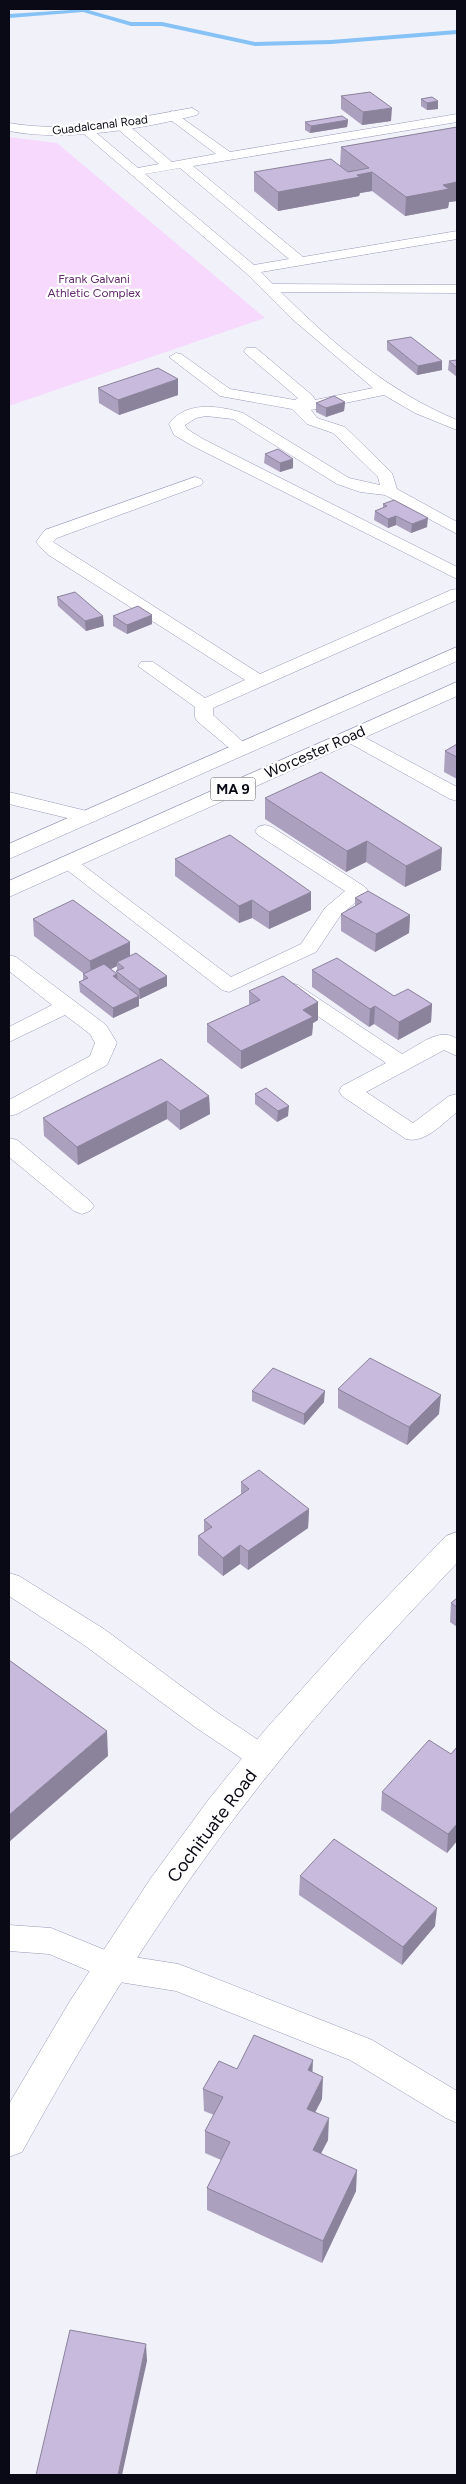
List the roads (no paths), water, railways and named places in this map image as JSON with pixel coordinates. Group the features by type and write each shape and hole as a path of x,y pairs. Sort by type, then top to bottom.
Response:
{"main road":[{"name":"Guadalcanal Road","path":"9,127 36,132 82,128 192,112"},
{"name":"MA 9","path":"9,852 457,653"},
{"name":"Worcester Road","path":"9,890 457,688"},
{"name":"Cochituate Road","path":"9,2140 57,2055 112,1967 176,1872 222,1809 349,1657 457,1544"}],"lane":[{"path":"172,115 228,157"},
{"path":"135,172 457,118"},
{"path":"118,123 176,165 301,262"},
{"path":"82,128 251,270 296,315 386,390 420,410 457,425"},
{"path":"251,270 457,235"},
{"path":"270,288 457,289"},
{"path":"251,351 308,399 299,406"},
{"path":"176,357 225,392 299,406 386,390"},
{"path":"299,406 312,421 338,430 386,476 389,491"},
{"path":"457,529 389,491 360,487 344,481 238,416 226,412 202,411 185,415 177,424 180,432 198,442 457,574"},
{"path":"195,482 51,534 44,542 60,555 259,681"},
{"path":"204,705 457,594"},
{"path":"147,666 204,705"},
{"path":"204,705 204,717 241,748"},
{"path":"351,736 457,795"},
{"path":"9,798 88,817"},
{"path":"68,863 229,986 309,948 332,912 358,891 265,831"},
{"path":"9,961 98,1030 106,1043 99,1060 9,1109"},
{"path":"262,970 402,1064"},
{"path":"9,1036 66,1006"},
{"path":"457,1048 445,1040 350,1090 414,1134 457,1101"},
{"path":"9,1145 82,1206"},
{"path":"9,1583 94,1637 205,1719 263,1758"},
{"path":"9,1938 51,1941 112,1967 178,1978 361,2050 457,2108"}],"waterway":[{"path":"9,16 83,10 131,24 162,24 255,44 331,42 457,32"}],"park label":[{"name":"Frank Galvani Athletic Complex","path":"94,286"}]}
